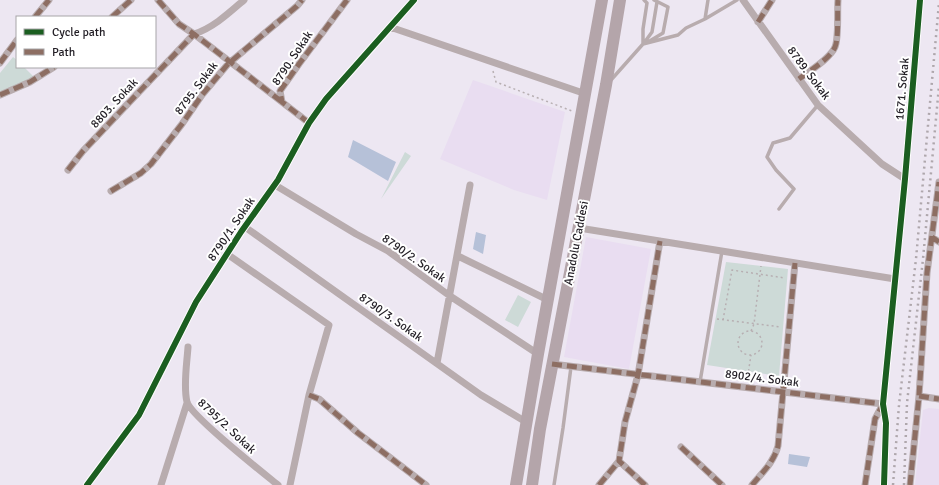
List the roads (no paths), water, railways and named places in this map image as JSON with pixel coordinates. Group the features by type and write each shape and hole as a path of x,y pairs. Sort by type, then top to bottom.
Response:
{"highway":[{"name":"Anadolu Caddesi","path":"516,485 538,354 602,0"},
{"name":"Anadolu Caddesi","path":"532,485 540,429 606,85 620,0"}],"street":[{"path":"36,16 49,0"},
{"path":"113,16 132,0"},
{"path":"158,0 179,24 282,102"},
{"name":"8803. Sokak","path":"68,170 83,151 194,34 203,31 244,0"},
{"name":"8795. Sokak","path":"111,191 141,173 151,164 202,95 230,62 297,6 302,0"},
{"name":"8790. Sokak","path":"310,123 282,102 280,91 347,0"},
{"name":"8790/1. Sokak","path":"87,485 139,414 196,302 245,227 275,185 310,123 326,99 414,0"},
{"name":"8789. Sokak","path":"743,0 818,105 882,164 905,179"},
{"path":"758,22 772,0"},
{"path":"799,79 829,55 834,49 837,42 838,0"},
{"name":"1671. Sokak","path":"883,404 905,179 920,0"},
{"path":"390,27 586,94"},
{"path":"0,63 16,41"},
{"path":"0,95 30,82 52,68"},
{"path":"910,485 919,396 927,273 939,182"},
{"name":"8790/2. Sokak","path":"275,185 356,234 388,251 450,296 538,354"},
{"path":"437,363 470,185"},
{"name":"8790/3. Sokak","path":"245,227 481,395 526,422"},
{"path":"579,228 895,280"},
{"path":"932,238 939,242"},
{"path":"598,485 618,461 625,422 638,374 660,241"},
{"path":"227,254 329,326 308,395 290,485"},
{"path":"458,256 548,300"},
{"path":"752,485 771,463 776,453 795,263"},
{"name":"8795/2. Sokak","path":"178,338 190,347 186,384 187,403 200,419 278,485"},
{"name":"8902/4. Sokak","path":"552,364 883,404"},
{"path":"308,395 319,398 358,433 426,485"},
{"path":"919,396 939,398"},
{"path":"160,485 187,403"},
{"path":"865,485 875,419 883,404"},
{"path":"883,404 886,423 884,485"},
{"path":"681,448 722,485"},
{"path":"618,461 645,485"}],"lane":[{"path":"643,44 643,29 647,3 644,0"},
{"path":"706,19 708,0"},
{"path":"643,44 678,35 686,28 706,19 737,0"},
{"path":"606,85 652,32 655,1 668,7 662,33 643,44"},
{"path":"779,209 794,189 776,170 767,157 773,143 790,138 818,105"},
{"path":"700,382 722,251"},
{"path":"554,485 564,428 571,366"}],"water":[{"path":"353,140 396,162 388,181 348,157"},
{"path":"476,232 486,235 483,254 473,249"},
{"path":"789,454 810,457 807,467 788,464"}],"railway":[{"path":"893,485 899,405 916,259 939,3"},
{"path":"904,485 907,403 923,259 939,86"}]}
